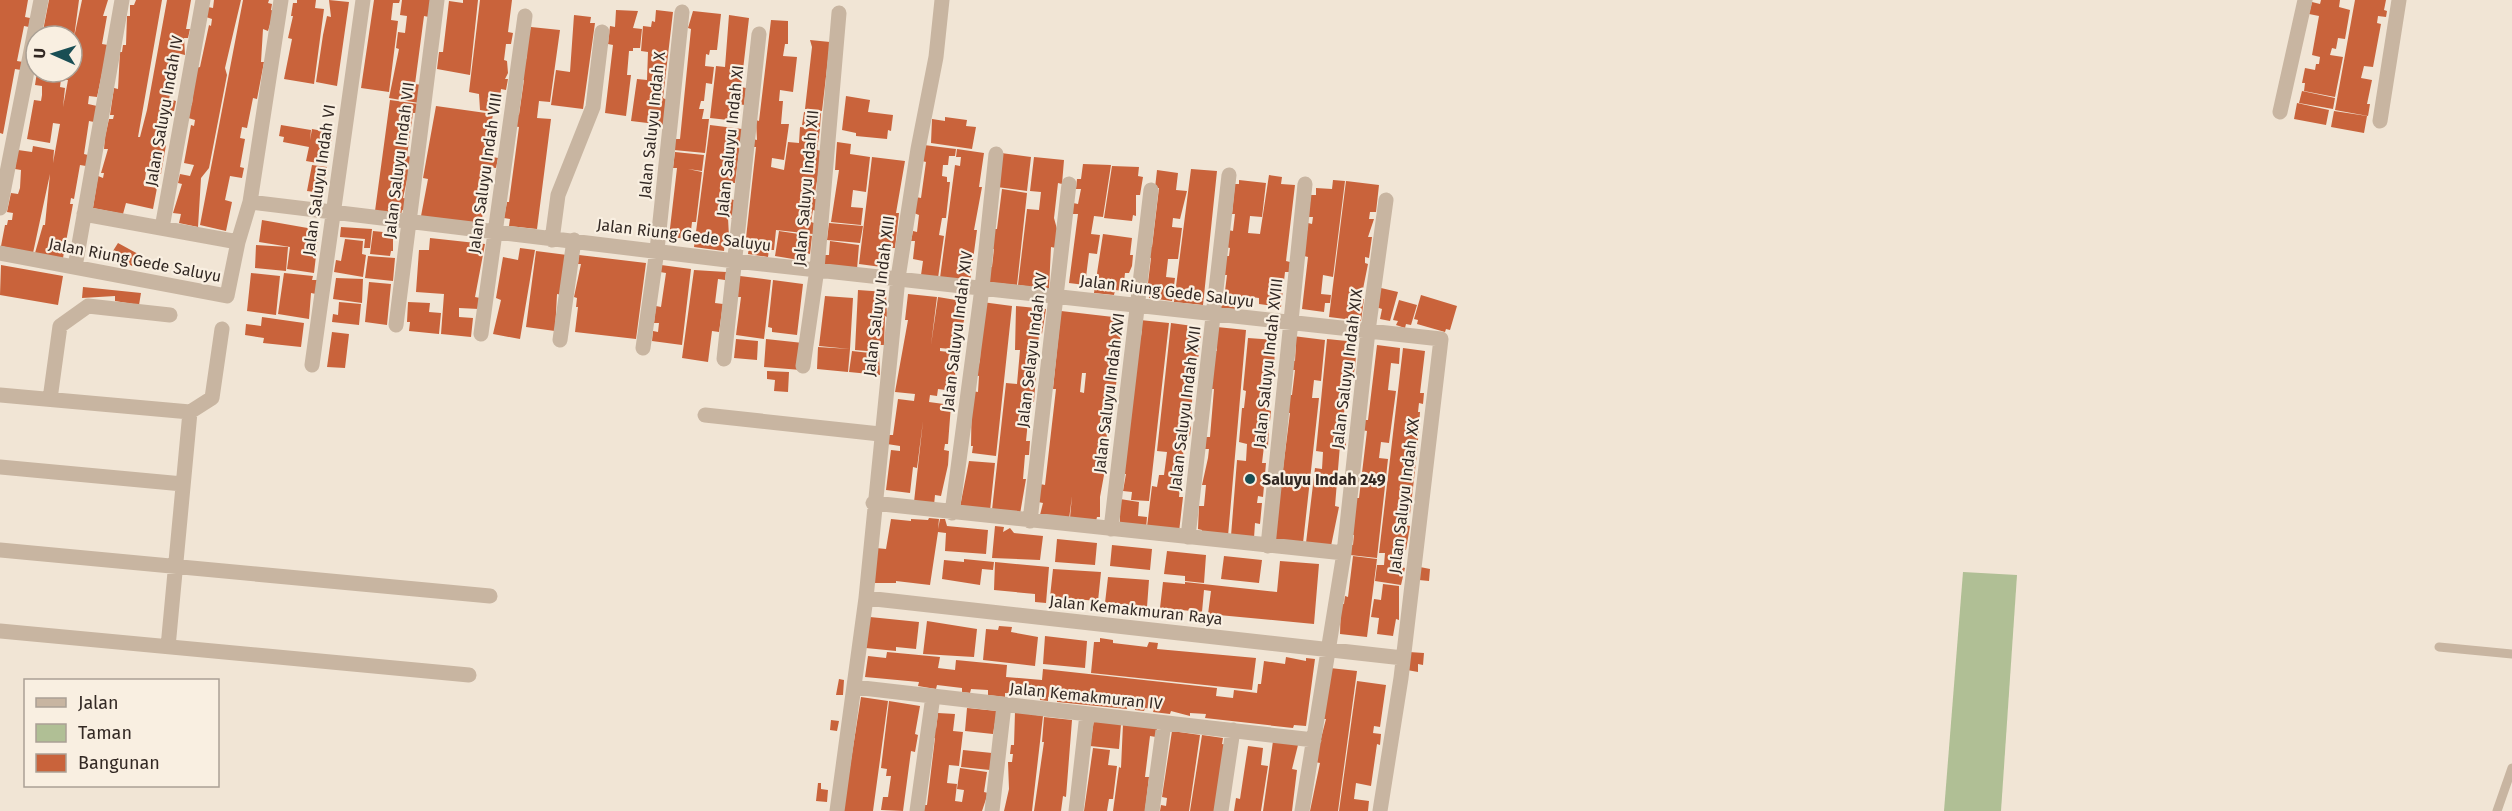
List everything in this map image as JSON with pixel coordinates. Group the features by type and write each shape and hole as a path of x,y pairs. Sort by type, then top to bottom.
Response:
{"street":[{"path":"0,208 41,0"},
{"path":"75,267 122,0"},
{"name":"Jalan Saluyu Indah IV","path":"162,228 203,0"},
{"path":"250,202 281,0"},
{"name":"Jalan Saluyu Indah VI","path":"312,365 363,0"},
{"name":"Jalan Saluyu Indah VII","path":"396,325 437,0"},
{"name":"Jalan Saluyu Indah XIII","path":"837,811 866,598 873,503 898,278 918,149 936,57 942,0"},
{"path":"2280,112 2305,0"},
{"path":"2380,121 2398,0"},
{"name":"Jalan Saluyu Indah X","path":"643,348 657,250 682,12"},
{"name":"Jalan Saluyu Indah XII","path":"803,366 817,269 839,13"},
{"name":"Jalan Saluyu Indah VIII","path":"481,334 525,16"},
{"path":"552,240 558,195 593,107 602,32"},
{"name":"Jalan Saluyu Indah XI","path":"724,359 759,34"},
{"name":"Jalan Saluyu Indah XIV","path":"952,513 982,288 996,154"},
{"name":"Jalan Saluyu Indah XVII","path":"1188,537 1229,175"},
{"name":"Jalan Selayu Indah XV","path":"1030,521 1070,184"},
{"name":"Jalan Saluyu Indah XVIII","path":"1268,546 1305,184"},
{"name":"Jalan Saluyu Indah XVI","path":"1111,529 1151,190"},
{"name":"Jalan Saluyu Indah XIX","path":"1302,811 1344,554 1368,331 1386,200"},
{"name":"Jalan Riung Gede Saluyu","path":"0,254 227,296 238,242 250,202 495,231 552,240 574,240 735,261 1440,339"},
{"path":"84,214 238,242"},
{"path":"560,340 574,240"},
{"path":"50,399 60,326 88,306 170,315"},
{"path":"0,395 190,412 212,398 222,329"},
{"name":"Jalan Saluyu Indah XX","path":"1380,811 1402,658 1440,339"},
{"path":"168,646 190,412"},
{"path":"705,415 880,435"},
{"path":"0,467 183,484"},
{"path":"873,503 1344,554"},
{"path":"0,550 490,596"},
{"name":"Jalan Kemakmuran Raya","path":"866,598 1402,658"},
{"path":"0,631 469,675"},
{"name":"Jalan Kemakmuran IV","path":"854,687 1314,740"},
{"path":"918,811 933,696"},
{"path":"992,811 1005,705"},
{"path":"1076,811 1088,714"},
{"path":"1152,811 1164,723"},
{"path":"1221,811 1233,730"}],"lane":[{"path":"2439,647 2512,654"},
{"path":"2498,811 2512,768"}],"green space":[{"path":"1963,572 2017,575 2001,811 1944,811"}],"building":[{"path":"0,0 28,0 25,17 30,18 29,24 24,24 17,61 23,62 21,70 15,69 3,134 0,133"},
{"path":"49,0 79,0 76,24 44,24"},
{"path":"82,0 108,0 103,16 107,16 102,44 108,45 97,97 89,96 88,104 97,106 94,122 89,121 84,154 88,155 86,166 80,165 74,199 71,198 70,204 73,204 63,258 35,253 43,225 45,225 50,174 33,253 1,246 5,225 8,220 12,220 13,213 7,212 11,193 18,194 20,188 21,170 15,169 18,150 32,152 33,146 54,150 53,163 60,124 53,123 50,143 27,139 34,100 41,101 42,95 42,86 35,85 60,84 60,87 65,88 63,107 67,84 84,84 84,24 77,24"},
{"path":"136,0 162,0 138,137 140,137 147,110 167,0 191,0 186,29 190,29 188,38 184,38 185,55 181,54 173,95 170,94 169,99 176,101 174,111 169,110 162,144 166,145 161,174 146,172 144,186 157,188 153,209 126,203 123,214 93,208 98,176 103,178 104,173 101,173 108,149 104,149 105,137 109,119 113,119 114,115 110,115 114,88 118,89 120,52 122,52 123,45 126,45 127,16 130,16 130,5 134,5"},
{"path":"214,0 241,0 225,68 227,75 209,168 201,178 198,227 179,223 181,214 173,213 182,184 178,183 180,174 190,176 194,165 184,163 191,125 194,126 195,120 185,117 192,104 196,68 200,67 209,25 211,26 212,19 206,17 208,7 213,8"},
{"path":"243,0 269,0 268,3 272,4 271,10 274,11 268,31 263,29 261,62 264,62 257,99 253,98 247,128 242,127 240,138 245,139 240,167 244,168 242,178 230,176 225,200 232,202 226,231 200,225"},
{"path":"297,0 316,0 315,8 324,9 314,84 284,79 292,39 288,38 293,16 291,16 293,3 297,3"},
{"path":"329,0 349,2 337,86 316,82 327,16 331,17"},
{"path":"374,0 400,0 399,3 393,3 391,20 398,21 389,92 361,88"},
{"path":"402,0 432,0 429,17 424,16 415,84 422,85 419,103 389,98 399,49 396,48 398,32 405,33 407,16 400,15"},
{"path":"463,0 478,0 470,75 437,69 439,52 443,52 449,1 463,3"},
{"path":"480,0 512,0 508,32 513,33 511,44 506,44 504,60 507,61 508,73 505,79 508,79 506,90 501,89 498,113 480,110 479,94 469,92"},
{"path":"2321,0 2340,0 2339,7 2350,10 2345,39 2338,38 2336,49 2332,48 2330,55 2343,57 2335,97 2304,91 2305,83 2302,83 2305,68 2315,70 2316,64 2319,64 2320,57 2312,55 2319,16 2309,14 2312,2 2320,4"},
{"path":"2355,0 2386,0 2384,10 2387,11 2386,17 2378,16 2377,23 2381,24 2373,67 2364,66 2361,78 2372,80 2367,104 2370,104 2368,116 2335,110"},
{"path":"616,10 638,11 633,28 642,29 640,48 633,48 633,51 629,51 627,75 631,75 626,116 605,113 613,45 608,44 610,26 615,27"},
{"path":"656,10 673,12 663,98 667,100 664,125 631,121 637,79 647,80 648,52 641,51 643,26 651,27 652,21 655,22"},
{"path":"693,11 721,14 717,50 710,50 709,55 706,54 705,66 714,67 712,84 706,83 704,101 701,101 699,109 704,109 702,119 709,119 705,153 674,150 675,139 680,139 691,29 688,28"},
{"path":"574,15 591,17 590,23 595,23 583,109 551,105 556,70 570,72"},
{"path":"729,15 749,18 741,87 746,88 744,105 739,104 737,121 710,118 716,66 725,67"},
{"path":"771,20 788,21 788,44 785,44 783,56 797,57 793,92 780,90 779,101 783,101 781,124 789,124 784,160 772,158 771,167 784,170 788,142 799,143 800,127 820,129 817,150 822,151 814,199 818,199 811,222 814,223 813,234 776,230 774,250 769,250 768,257 748,254 749,247 745,247 756,147 752,147 753,139 757,140 756,120 759,121"},
{"path":"531,27 560,30 550,102 539,101 537,118 551,119 537,229 509,226 510,219 504,218 507,202 509,202 519,127 513,126 515,115 519,115 524,80 520,80 527,56 522,55"},
{"path":"810,40 830,42 822,111 805,109 812,47"},
{"path":"2302,91 2335,98 2333,109 2299,103"},
{"path":"846,96 870,100 868,112 893,115 891,131 888,130 887,139 856,136 856,133 842,130"},
{"path":"390,100 419,104 418,113 413,113 407,156 412,157 403,198 408,199 407,211 402,210 401,215 375,211"},
{"path":"2297,103 2329,110 2326,125 2294,119"},
{"path":"436,106 493,114 492,120 497,121 493,157 498,158 496,168 487,167 486,172 490,173 481,224 421,216 428,179 423,178"},
{"path":"2334,111 2367,116 2364,133 2331,127"},
{"path":"804,112 821,113 820,127 802,125"},
{"path":"945,117 967,120 966,126 976,127 972,149 931,143 932,119 945,121"},
{"path":"281,125 311,130 310,140 312,129 333,133 331,146 326,145 323,164 306,161 309,147 283,142 284,137 279,136"},
{"path":"710,125 742,129 735,183 732,183 730,199 734,200 732,219 728,218 729,237 725,237 724,251 694,247"},
{"path":"837,142 851,144 850,154 870,157 866,192 853,190 851,207 863,208 861,225 831,222 839,170 835,170"},
{"path":"924,145 956,149 955,156 949,156 948,165 943,165 942,176 947,177 947,182 950,182 946,218 942,218 939,235 944,236 938,278 921,275 923,261 913,259 915,241 911,241 913,231 917,232 919,215 914,213 916,197 921,198 926,162 922,161"},
{"path":"957,149 984,153 970,282 940,278 955,165 960,166 961,157 956,157"},
{"path":"675,152 704,155 702,171 688,169 702,172 696,222 692,222 690,239 669,237 677,168 673,168"},
{"path":"1001,153 1031,157 1027,191 997,187"},
{"path":"872,157 905,161 896,213 899,213 895,248 891,248 889,268 859,264"},
{"path":"1034,157 1064,160 1062,184 1058,183 1054,218 1057,229 1056,248 1051,247 1049,289 1018,285 1027,209 1039,210 1041,192 1030,191"},
{"path":"1083,164 1111,165 1103,217 1094,216 1091,234 1100,235 1097,254 1089,253 1085,285 1069,283 1078,214 1072,214 1073,203 1078,204 1081,189 1076,189 1077,179 1081,179"},
{"path":"312,165 327,167 323,193 307,191"},
{"path":"1112,166 1139,167 1138,176 1143,177 1140,195 1136,195 1136,216 1133,215 1132,221 1104,218"},
{"path":"1191,169 1217,171 1203,305 1174,302"},
{"path":"1157,170 1178,173 1176,190 1187,191 1180,219 1173,218 1172,227 1182,228 1178,259 1168,259 1166,277 1175,278 1172,301 1149,298 1150,293 1143,292 1145,283 1148,283 1151,258 1146,257 1147,247 1152,247 1159,188 1155,188"},
{"path":"1269,175 1282,177 1281,184 1295,185 1286,261 1290,262 1289,272 1285,272 1281,307 1259,304 1259,298 1251,297 1250,306 1242,305 1241,310 1218,308 1220,290 1225,291 1227,275 1223,275 1225,256 1229,256 1230,248 1226,247 1228,230 1233,231 1235,184 1239,184 1239,180 1266,183 1262,217 1250,216 1248,233 1260,234"},
{"path":"1333,180 1345,181 1333,277 1323,275 1321,294 1331,295 1330,303 1325,303 1324,312 1302,309 1308,257 1304,256 1308,223 1312,224 1313,217 1308,217 1311,195 1316,195 1316,188 1332,189"},
{"path":"1346,181 1379,185 1376,212 1370,212 1369,219 1374,219 1368,237 1372,237 1369,258 1365,257 1365,263 1368,264 1361,299 1364,299 1361,321 1329,317"},
{"path":"1002,189 1027,193 1017,285 986,282 989,267 992,267 994,249 989,249 992,229 997,229"},
{"path":"262,220 319,230 314,273 287,269 290,247 259,242"},
{"path":"829,223 863,226 860,243 827,240"},
{"path":"341,227 372,229 370,248 364,248 365,239 340,237"},
{"path":"373,231 393,233 393,251 390,256 370,254"},
{"path":"779,231 812,236 810,254 806,253 805,261 775,256"},
{"path":"1103,234 1132,238 1130,255 1133,255 1132,266 1129,273 1125,273 1123,291 1115,290 1114,295 1094,293"},
{"path":"430,238 485,244 475,297 480,298 479,309 459,308 459,317 473,318 471,337 441,334 444,294 416,292 419,250 429,250"},
{"path":"345,239 363,241 362,254 366,255 363,277 334,272 336,260 341,261"},
{"path":"830,241 859,245 857,269 824,265 825,255 829,255"},
{"path":"118,243 140,255 132,266 111,254"},
{"path":"256,245 288,247 286,271 255,268"},
{"path":"520,248 535,250 520,339 493,334 501,300 496,298 503,257 518,260"},
{"path":"536,251 567,255 562,295 557,294 555,331 526,327"},
{"path":"579,255 646,263 636,339 575,332 578,307 576,307 577,298 574,297 581,264 578,264"},
{"path":"368,256 395,258 393,281 365,278"},
{"path":"1,265 63,276 58,305 0,295"},
{"path":"661,265 691,269 682,345 652,341 653,331 658,332 659,323 654,323 656,306 661,307 666,273 660,272"},
{"path":"694,270 726,272 725,280 718,279 715,303 723,304 719,332 712,331 708,362 682,358"},
{"path":"251,273 280,276 276,315 247,311"},
{"path":"284,273 313,276 312,280 318,280 316,294 311,293 309,319 278,314"},
{"path":"740,276 771,280 764,339 736,335 741,297 737,297"},
{"path":"336,278 363,279 362,303 333,299"},
{"path":"773,280 803,284 797,335 772,332 772,328 768,327"},
{"path":"369,282 391,284 387,325 365,322"},
{"path":"83,287 141,293 139,305 115,301 115,296 82,298"},
{"path":"1381,288 1398,292 1390,321 1380,319 1382,309 1376,307"},
{"path":"858,290 886,292 887,317 885,316 884,345 880,345 879,352 855,350"},
{"path":"908,294 937,297 931,345 938,297 956,300 956,306 967,307 960,338 962,339 961,350 940,348 940,351 958,353 953,391 938,389 937,396 930,395 929,402 951,405 948,444 945,444 944,450 949,451 948,465 941,496 935,495 934,505 914,502 923,421 917,468 913,467 910,493 886,490 891,450 900,451 900,446 887,444 888,435 893,435 898,399 914,401 915,394 895,392 908,320 905,320"},
{"path":"1421,295 1457,306 1450,330 1446,329 1445,332 1417,324 1418,320 1414,319"},
{"path":"825,296 853,298 850,349 819,346"},
{"path":"1399,300 1417,305 1411,325 1406,324 1405,328 1396,325 1398,321 1393,320"},
{"path":"339,302 361,304 359,325 332,322 333,314 338,315"},
{"path":"408,302 430,303 429,312 441,313 439,334 409,331"},
{"path":"982,302 1012,306 996,456 972,453 973,446 971,446 972,391 978,392 979,376 974,375 975,364 979,364 980,360"},
{"path":"1016,306 1046,309 1042,334 1039,334 1034,402 1030,401 1026,441 1030,441 1029,455 1025,455 1023,479 1026,479 1020,514 992,510 1006,383 1017,384 1020,350 1015,350"},
{"path":"1061,311 1122,318 1120,342 1117,348 1120,348 1116,385 1113,405 1110,405 1105,453 1108,453 1100,497 1100,517 1097,517 1096,521 1070,518 1072,496 1069,519 1040,515 1043,503 1038,502 1040,484 1045,485 1056,389 1053,389","holes":["1082,373 1086,373 1084,393 1080,392"]},
{"path":"262,317 304,323 301,347 263,343 264,338 245,335 246,324 261,326"},
{"path":"1140,320 1169,323 1149,501 1131,500 1132,492 1123,491 1137,336 1141,336 1142,330 1139,329"},
{"path":"1171,323 1200,327 1201,335 1195,384 1193,384 1191,422 1187,421 1187,425 1191,426 1190,436 1185,437 1179,497 1183,497 1179,532 1147,527 1152,486 1157,487 1159,475 1164,475 1167,452 1157,451"},
{"path":"1217,327 1246,330 1228,536 1202,533 1202,530 1198,529 1199,506 1204,506 1206,485 1202,485 1209,449 1205,449 1206,437 1210,437 1214,389 1209,389 1213,351 1217,351"},
{"path":"332,332 349,334 345,368 327,367"},
{"path":"1293,336 1325,340 1321,381 1314,380 1312,398 1319,398 1303,543 1274,540 1290,413 1285,413 1287,395 1292,395 1295,370 1289,370 1290,360 1295,361 1296,344 1293,344"},
{"path":"1248,338 1275,340 1274,376 1270,376 1268,410 1271,411 1270,421 1266,421 1265,428 1269,428 1268,446 1264,446 1262,463 1266,463 1263,497 1258,496 1257,503 1262,503 1260,524 1255,523 1254,538 1231,536 1237,460 1246,461 1247,444 1239,442 1246,391 1243,390"},
{"path":"736,339 758,341 757,360 734,358"},
{"path":"766,339 803,343 801,370 764,367"},
{"path":"1327,339 1357,342 1355,368 1352,380 1349,379 1349,383 1352,384 1351,396 1349,403 1345,402 1342,437 1346,437 1346,446 1340,445 1335,506 1339,507 1331,546 1306,543 1315,468 1322,469 1323,452 1316,451"},
{"path":"1377,345 1400,348 1399,364 1391,363 1388,390 1396,391 1389,443 1381,442 1379,458 1388,459 1377,558 1350,555 1348,544 1353,545 1354,535 1350,535 1354,498 1359,498 1367,431 1362,430 1363,420 1368,420"},
{"path":"818,347 850,349 848,372 817,369"},
{"path":"1403,348 1425,351 1420,393 1424,393 1423,404 1419,403 1417,453 1410,514 1407,514 1405,525 1410,526 1406,550 1403,550 1401,567 1405,568 1401,585 1375,581 1377,565 1384,565 1385,553 1379,553"},
{"path":"852,351 879,354 880,375 849,372"},
{"path":"767,371 789,372 788,392 774,391 775,380 767,379"},
{"path":"969,461 995,463 990,511 960,507"},
{"path":"1120,499 1139,502 1138,516 1147,517 1146,528 1120,525"},
{"path":"929,518 939,519 938,529 940,519 945,519 947,526 988,530 986,554 945,551 946,533 938,532 930,585 896,581 896,583 873,583 876,548 886,549 891,519 911,521 911,519 928,520"},
{"path":"995,526 1004,527 1003,532 1010,528 1014,533 1043,536 1040,560 992,558"},
{"path":"1057,539 1097,543 1095,565 1055,562"},
{"path":"1112,545 1152,549 1150,570 1110,566"},
{"path":"1167,551 1206,555 1204,583 1185,581 1185,576 1164,574"},
{"path":"1224,556 1262,560 1259,583 1221,579"},
{"path":"1353,556 1377,559 1367,637 1340,634 1341,604 1344,604 1345,596 1348,597"},
{"path":"964,559 994,562 993,570 982,569 980,585 942,579 944,560 964,562"},
{"path":"1280,561 1319,564 1314,624 1208,614 1211,591 1204,590 1202,612 1160,608 1163,582 1185,584 1185,582 1277,592"},
{"path":"995,562 1049,567 1046,603 1035,602 1035,594 994,590"},
{"path":"1420,567 1430,569 1429,581 1419,580"},
{"path":"1053,569 1101,572 1098,601 1050,597"},
{"path":"1108,577 1149,580 1147,607 1105,603"},
{"path":"1383,584 1399,586 1399,620 1396,619 1393,636 1377,634 1379,618 1371,617 1374,599 1381,600"},
{"path":"870,617 919,622 916,649 896,647 896,651 866,648"},
{"path":"927,621 977,629 974,657 923,654"},
{"path":"999,626 1012,627 1011,632 1038,637 1035,666 983,660 986,629 998,630"},
{"path":"1045,636 1087,641 1085,668 1043,664"},
{"path":"1100,638 1113,640 1113,643 1147,647 1149,642 1158,643 1157,649 1256,658 1252,690 1091,673 1094,642 1100,642"},
{"path":"887,652 940,657 938,668 955,670 956,660 1007,665 1006,677 1042,680 1043,669 1217,688 1216,696 1233,698 1234,690 1257,693 1258,684 1261,684 1264,661 1285,664 1286,657 1306,661 1306,658 1315,659 1306,726 1294,725 1293,728 1205,718 1206,714 1190,713 1190,716 1171,711 1170,714 1153,712 1154,709 1135,710 1135,706 1127,705 1127,709 1057,702 1057,699 1048,697 1048,701 1040,700 1040,696 1005,693 1005,697 988,695 988,690 971,689 970,693 962,692 962,688 937,685 936,689 918,686 919,682 865,677 868,656 886,658"},
{"path":"1409,652 1424,653 1423,665 1418,664 1418,672 1407,670"},
{"path":"1330,668 1357,671 1338,811 1310,811 1320,763 1315,762 1326,719 1322,719"},
{"path":"839,679 844,680 843,695 836,695"},
{"path":"1357,681 1386,685 1380,727 1374,726 1373,733 1381,734 1380,745 1377,744 1371,786 1356,783 1354,799 1369,801 1368,811 1339,811"},
{"path":"861,697 888,701 873,811 843,811"},
{"path":"889,701 920,706 915,734 918,735 915,752 911,751 903,811 881,810 883,797 888,797 891,776 886,776 887,769 881,768"},
{"path":"967,708 997,711 993,734 965,731"},
{"path":"1015,712 1043,716 1032,811 1004,811 1009,789 1008,762 1012,762 1011,745 1014,745"},
{"path":"938,713 955,714 953,731 963,732 959,766 949,765 947,783 957,784 955,801 962,802 964,790 957,789 960,768 987,772 984,792 988,793 982,811 922,811 923,805 927,805 935,738 933,738 934,729 936,729"},
{"path":"1044,717 1072,720 1066,797 1063,796 1061,811 1034,811 1044,742 1042,742"},
{"path":"831,720 839,721 837,731 830,730"},
{"path":"1094,720 1121,724 1119,749 1090,746"},
{"path":"1123,724 1157,728 1156,737 1150,736 1145,777 1149,777 1145,811 1113,811 1119,767 1121,768"},
{"path":"1172,731 1200,735 1189,811 1160,811 1161,805 1166,806 1167,798 1162,797"},
{"path":"1202,735 1223,738 1222,744 1227,745 1219,811 1190,811"},
{"path":"1273,741 1298,745 1292,769 1297,770 1292,811 1263,811"},
{"path":"1248,746 1263,748 1261,765 1268,766 1261,811 1234,811 1236,798 1240,799"},
{"path":"1093,748 1110,750 1108,765 1117,766 1113,799 1109,799 1107,811 1084,811"},
{"path":"963,750 992,753 990,770 961,767"},
{"path":"818,783 821,783 821,789 828,790 827,802 816,801"}],"place":[{"name":"Saluyu Indah 249","path":"1250,479"}]}
